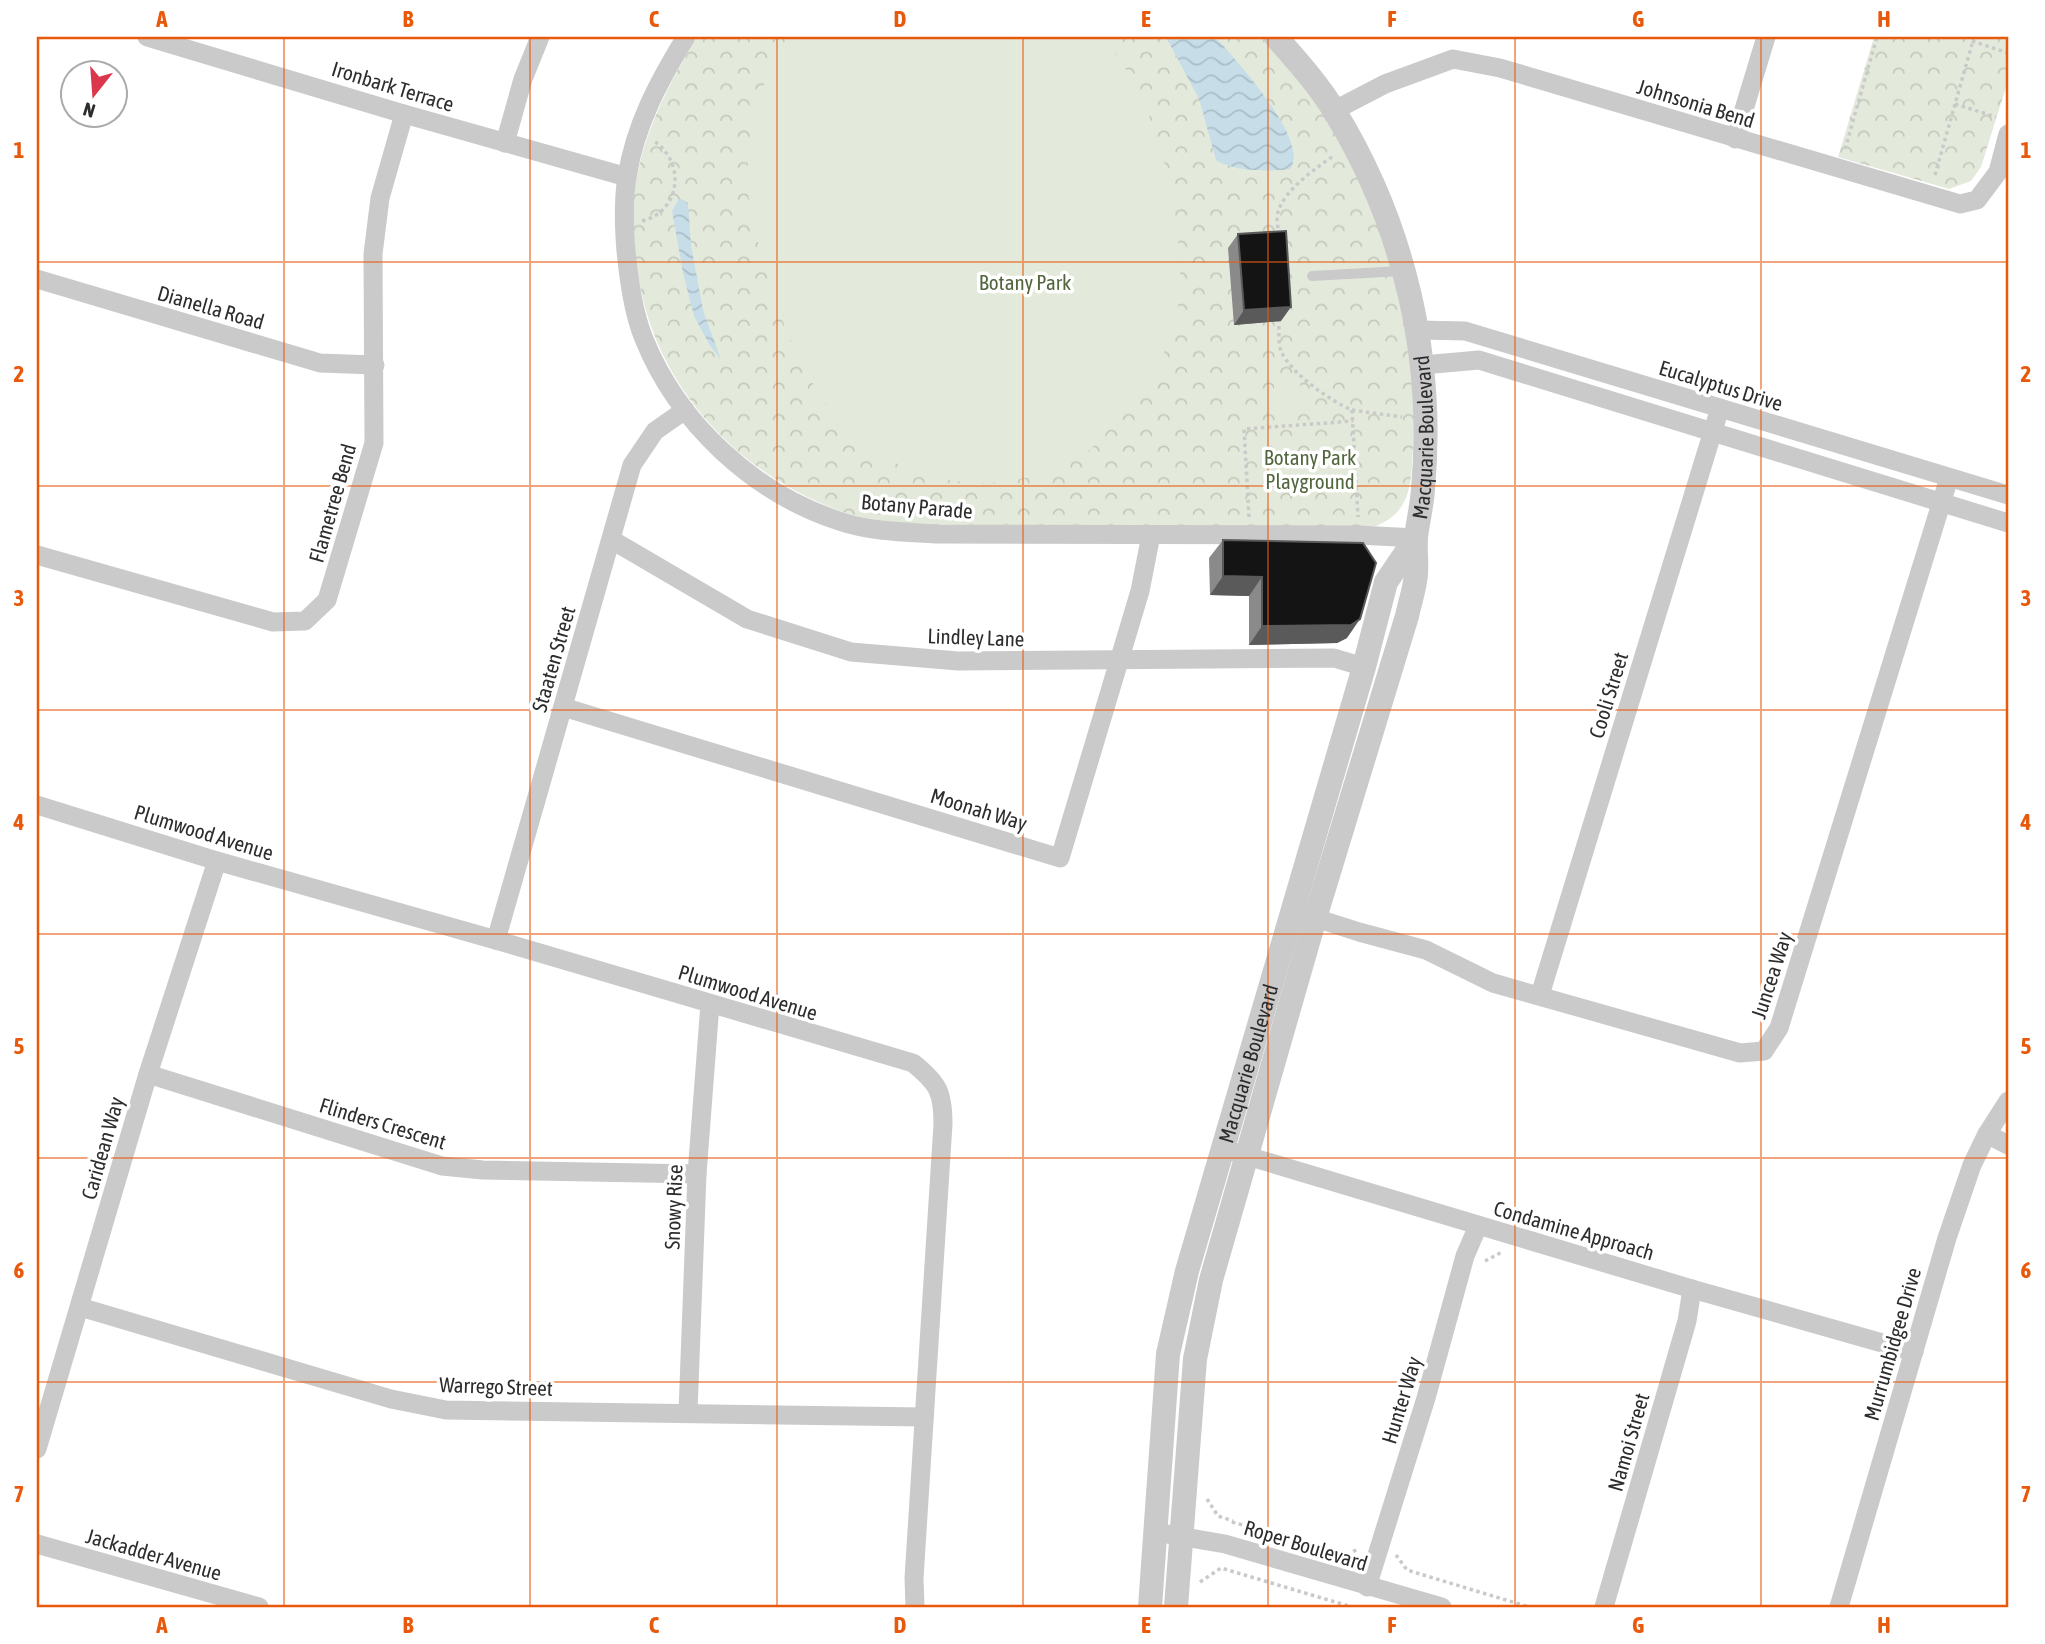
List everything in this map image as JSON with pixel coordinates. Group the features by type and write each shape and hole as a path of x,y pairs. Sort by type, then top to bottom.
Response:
{"street":[{"name":"Ironbark Terrace","path":"147,37 627,177"},
{"path":"505,143 523,79 540,37"},
{"name":"Botany Parade","path":"686,37 650,100 636,139 627,177 624,233 628,272 636,313 653,360 685,410 719,448 751,476 798,505 842,522 877,530 939,534 1358,535 1416,538"},
{"name":"Macquarie Boulevard","path":"1150,1607 1168,1354 1187,1271 1223,1149 1407,616 1416,576 1416,538 1423,489 1423,365 1419,330 1405,271 1387,218 1363,162 1335,110 1276,37"},
{"path":"1735,139 1766,37"},
{"name":"Johnsonia Bend","path":"1335,110 1385,84 1453,59 1500,68 1960,204 1978,200 1998,172 2003,126"},
{"name":"Flametree Bend","path":"38,562 273,622 305,621 327,600 374,443 373,254 380,198 404,114"},
{"name":"Dianella Road","path":"37,279 320,363 375,365"},
{"name":"Eucalyptus Drive","path":"1419,330 1465,331 2008,495"},
{"path":"1423,365 1479,360 2008,523"},
{"name":"Cooli Street","path":"1540,995 1720,408"},
{"name":"Staaten Street","path":"496,940 632,466 655,431 685,410"},
{"name":"Juncea Way","path":"1304,914 1426,950 1493,982 1740,1054 1764,1051 1779,1028 1949,478"},
{"name":"Moonah Way","path":"563,707 1060,858 1140,591 1151,535"},
{"name":"Macquarie Boulevard","path":"1176,1607 1195,1359 1212,1280 1248,1156 1304,914 1386,582 1416,538"},
{"name":"Lindley Lane","path":"612,540 747,619 851,652 958,662 1334,659 1364,667"},
{"name":"Plumwood Avenue","path":"37,805 217,861 913,1063 936,1084 941,1094 943,1124 914,1578 915,1607"},
{"name":"Caridean Way","path":"37,1449 148,1074 217,861"},
{"name":"Snowy Rise","path":"688,1412 696,1174 710,1004"},
{"name":"Flinders Crescent","path":"148,1074 442,1166 483,1170 696,1174"},
{"name":"Murrumbidgee Drive","path":"1839,1607 1947,1238 1972,1165 1987,1134 2008,1101"},
{"path":"1987,1134 2008,1145"},
{"name":"Condamine Approach","path":"1223,1149 1692,1289 1914,1352"},
{"name":"Hunter Way","path":"1367,1587 1426,1398 1465,1256 1478,1226"},
{"name":"Namoi Street","path":"1604,1607 1687,1321 1692,1289"},
{"name":"Warrego Street","path":"80,1307 391,1399 446,1410 924,1417"},
{"name":"Roper Boulevard","path":"1155,1532 1225,1544 1443,1607"},
{"name":"Jackadder Avenue","path":"37,1544 260,1607"}],"lane":[{"path":"1312,276 1405,271"}],"path":[{"path":"1839,170 1877,37"},
{"path":"1934,177 1973,39 2008,53"},
{"path":"1955,104 2003,126"},
{"path":"637,222 659,214 670,202 676,185 671,160 661,145 649,138"},
{"path":"1279,237 1279,210 1285,199 1319,166 1342,151"},
{"path":"1278,312 1281,351 1315,388 1352,410 1376,415 1412,417"},
{"path":"1352,410 1359,523"},
{"path":"1249,523 1244,429 1353,421"},
{"path":"1202,1491 1217,1516 1233,1521"},
{"path":"1198,1584 1221,1568 1352,1607"}],"green space":[{"name":"Botany Park","path":"697,37 1263,37 1299,78 1330,124 1357,174 1380,226 1397,280 1408,336 1414,391 1412,471 1408,494 1397,512 1376,526 928,526 894,523 840,511 801,494 766,472 733,447 704,417 679,384 660,348 645,309 637,267 633,207 644,146 658,109"},
{"path":"789,37 1099,37 1123,65 1144,103 1164,163 1178,243 1180,290 1172,331 1148,384 1131,409 1087,452 1044,473 1022,478 978,483 956,481 913,470 876,454 857,440 828,408 804,369 777,306 762,259 747,188 750,147 757,108 770,70"},
{"path":"1874,37 2008,37 2008,81 1981,167 1971,181 1949,189 1838,157"},
{"path":"1300,383 1301,411 1275,412 1274,384"}],"water":[{"path":"1166,37 1214,37 1220,42 1256,84 1282,123 1294,157 1290,169 1241,168 1216,160 1199,99"},
{"path":"679,198 688,203 691,245 703,310 721,360 694,316 672,211"}],"building":[{"path":"1286,231 1291,307 1244,310 1238,234"},
{"path":"1223,540 1363,543 1376,563 1360,619 1351,625 1262,626 1262,577 1223,576"}],"park label":[{"name":"Botany Park Playground","path":"1310,469"}]}
